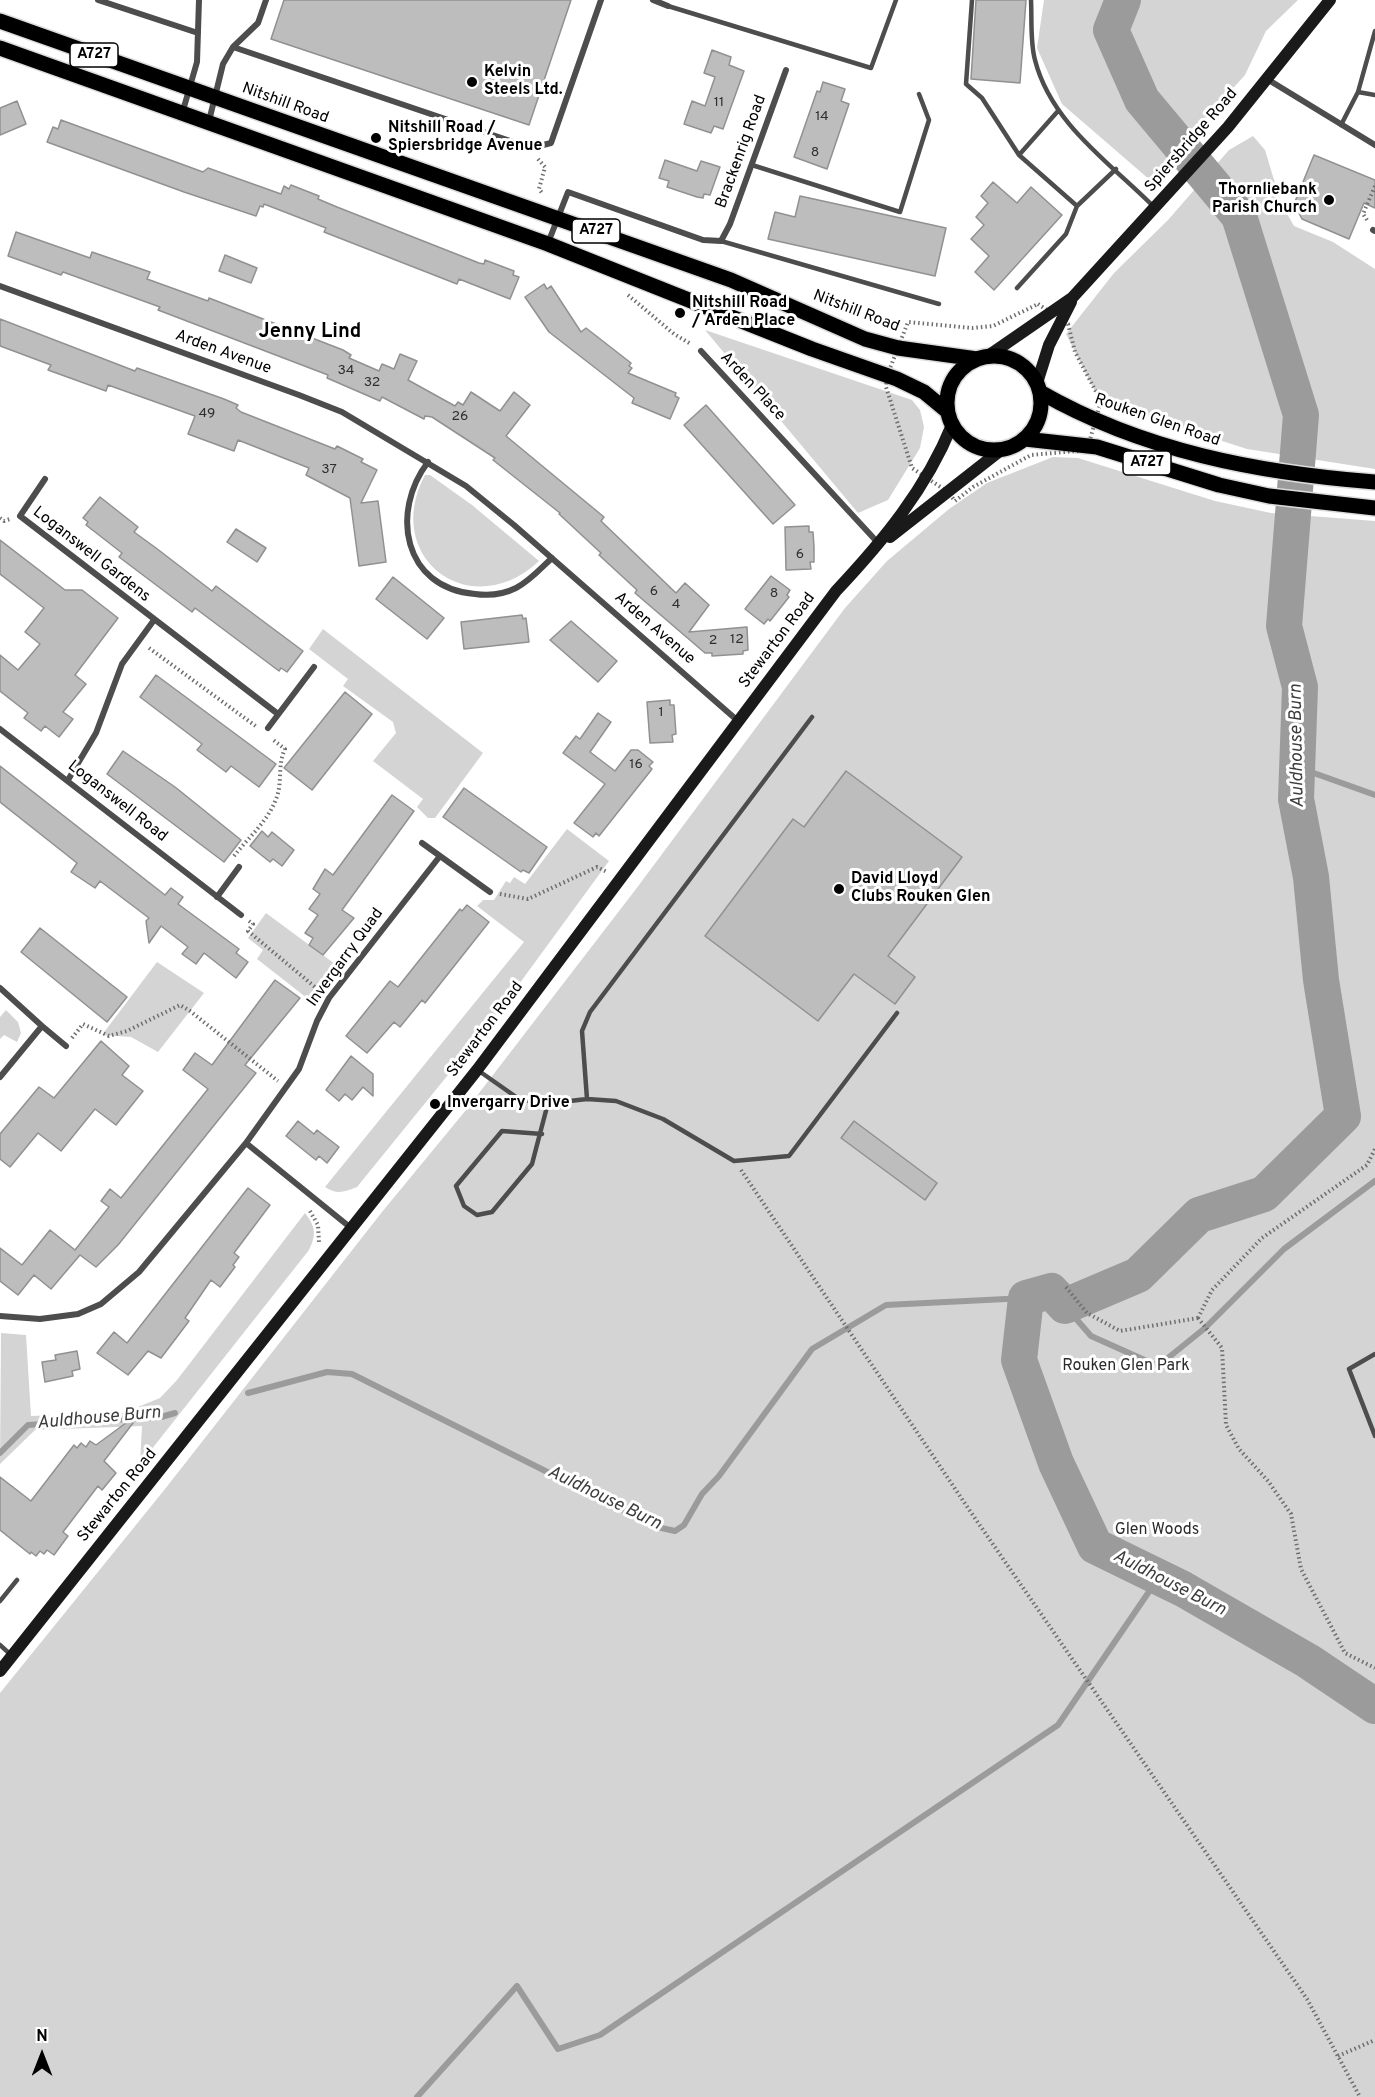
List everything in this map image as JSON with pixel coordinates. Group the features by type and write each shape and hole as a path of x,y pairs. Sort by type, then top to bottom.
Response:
{"main road":[{"name":"Spiersbridge Road","path":"1038,388 1042,361 1057,317 1228,127 1330,0"},
{"name":"Nitshill Road","path":"0,21 559,217 731,280 865,339 897,348 983,358"},
{"name":"A727","path":"0,48 548,244 812,349 887,376 924,392 949,418"},
{"name":"Spiersbridge Road","path":"983,358 1057,317"},
{"path":"1002,357 1017,362 1025,368 1038,388 1041,408 1037,423 1025,439 1001,450 986,450 971,445 960,437 949,418 950,386 956,374 983,358 1002,357"},
{"name":"Rouken Glen Road","path":"1038,388 1096,420 1185,453 1270,471 1375,482"},
{"name":"Stewarton Road","path":"880,545 928,477 949,418"},
{"name":"A727","path":"1025,439 1088,445 1218,485 1269,496 1375,508"},
{"name":"Stewarton Road","path":"0,1671 477,1070 836,591 880,545 1001,450"}],"street":[{"path":"98,0 198,33"},
{"path":"182,115 197,62 199,0"},
{"path":"208,124 220,70 234,47 258,23 266,0"},
{"path":"234,47 531,148 550,143 601,0"},
{"path":"653,0 668,6"},
{"name":"Brackenrig Road","path":"721,241 726,234 786,70"},
{"path":"1267,79 1375,145"},
{"path":"548,244 568,192 703,240 721,241"},
{"name":"Arden Avenue","path":"0,285 342,412 428,462 466,486 738,721"},
{"name":"Arden Place","path":"701,351 880,545"},
{"path":"428,462 410,492 405,520 411,549 432,578 455,591 494,594 516,588 552,558"},
{"name":"Loganswell Gardens","path":"45,479 20,516 278,714"},
{"name":"Loganswell Gardens","path":"68,780 90,747 118,673 154,620"},
{"path":"268,728 314,667"},
{"name":"Loganswell Road","path":"0,729 241,915"},
{"path":"422,843 490,892"},
{"name":"Invergarry Quad","path":"246,1143 287,1088 306,1056 317,1021 329,998 440,856"},
{"path":"217,897 239,867"},
{"path":"0,988 66,1046"},
{"path":"0,1077 42,1026"},
{"path":"0,1316 40,1318 78,1314 108,1299 139,1272 246,1143 352,1229"}],"lane":[{"path":"668,6 871,68 896,0"},
{"path":"972,0 966,84 982,98 1019,155 1077,206"},
{"path":"1030,0 1035,60 1058,111 1082,139 1155,208"},
{"path":"1341,125 1358,92 1372,52 1375,31"},
{"path":"1358,92 1375,95"},
{"path":"752,165 900,212 929,120 919,94"},
{"path":"1019,155 1058,111"},
{"path":"1017,288 1066,234 1077,206 1116,169"},
{"path":"721,241 939,304"},
{"path":"587,1099 582,1031 590,1012 812,717"},
{"path":"477,1070 519,1099 548,1103 587,1099 616,1101 663,1119 734,1161 789,1156 897,1013"},
{"path":"542,1134 502,1131 456,1186 464,1206 477,1215 492,1212 532,1164 542,1134 548,1103"},
{"path":"1375,1354 1349,1369 1375,1436"},
{"path":"0,1601 17,1580"},
{"path":"0,1645 12,1655"}],"path":[{"path":"539,189 545,167"},
{"path":"1374,230 1363,214 1375,186"},
{"name":"Arden Place","path":"626,293 674,334 701,351"},
{"path":"1101,400 1087,450 1031,454 973,487 955,501 948,492 912,468 886,387 887,376 908,322 972,328 993,326 1038,304 1068,324 1075,352 1101,400 1108,404"},
{"path":"139,640 285,749 281,757 277,797 268,814 233,857 239,867"},
{"path":"490,892 528,899 597,867 621,879"},
{"path":"241,915 254,924 248,931 329,998"},
{"path":"66,1046 83,1024 109,1036 127,1031 180,1005 287,1088"},
{"path":"1198,1318 1212,1290 1262,1238 1367,1165 1375,1149"},
{"path":"734,1161 819,1283 977,1520 1307,1999 1360,2097"},
{"path":"1066,1287 1087,1313 1120,1331 1198,1318"},
{"path":"1198,1318 1222,1348 1226,1425 1239,1449 1268,1481 1291,1514 1301,1569 1345,1653 1375,1668"},
{"path":"1338,2056 1375,2040"}],"green space":[{"path":"1044,0 1298,0 1266,31 1245,75 1150,180 1062,104 1037,48"},
{"path":"1253,136 1265,150 1281,203 1294,226 1333,242 1375,269 1375,469 1247,449 1154,419 1097,395 1066,334 1114,273 1168,220 1229,150"},
{"path":"705,330 912,400 920,410 924,427 920,448 888,500 858,513"},
{"path":"1053,457 1078,458 1215,501 1271,513 1375,521 1375,2097 0,2097 0,1693 165,1489 382,1212 466,1110 636,889 845,608 887,561 949,509 987,483"},
{"path":"425,475 430,475 472,505 539,561 513,579 486,586 461,584 440,573 424,556 415,532 414,505"},
{"path":"323,629 483,753 435,818 428,818 417,807 423,799 373,761 396,733 393,722 343,686 348,679 309,649"},
{"path":"567,829 609,861 495,1017 357,1187 341,1192 325,1187 524,942 477,906 483,900 494,900 506,881 510,883 514,877 525,884"},
{"path":"266,913 335,964 312,1002 257,959 263,950 248,938"},
{"path":"157,962 204,993 158,1052 131,1037 102,1035"},
{"path":"6,1010 18,1022 21,1033 17,1042 4,1035 0,1039 0,1017"},
{"path":"305,1213 314,1230 309,1250 140,1464 142,1426 35,1430 0,1464 1,1333 26,1335 31,1416 123,1413 160,1398 177,1380"}],"building":[{"name":"Kelvin Steels Ltd.","path":"284,0 571,0 529,125 271,39"},
{"path":"976,0 1026,0 1020,83 971,79"},
{"path":"712,50 731,57 729,65 744,71 723,129 714,126 711,133 684,124 692,101 705,106 715,77 704,73"},
{"path":"823,82 845,89 841,101 849,104 827,169 794,157 817,91 820,92"},
{"path":"17,101 26,124 0,135 0,108"},
{"path":"61,120 203,172 208,168 281,194 284,186 289,189 291,185 319,196 318,199 337,207 479,263 484,264 485,260 514,271 513,275 519,277 510,299 459,279 457,284 324,232 326,228 264,204 263,207 260,206 256,216 184,192 47,142 53,127 58,129"},
{"name":"Thornliebank Parish Church","path":"1314,155 1375,180 1375,208 1364,203 1349,239 1302,219 1294,204"},
{"path":"665,160 697,171 701,161 720,167 710,195 704,194 703,198 697,197 667,187 669,181 659,178"},
{"path":"993,182 1017,203 1031,187 1062,215 994,290 975,272 989,256 971,239 984,225 976,217 988,203 981,196"},
{"path":"800,196 946,228 935,276 768,239 775,212 795,217"},
{"path":"16,232 90,258 92,252 150,272 147,279 208,301 209,298 343,350 351,355 349,358 379,371 382,364 394,369 400,354 417,361 408,380 455,406 458,402 463,405 471,392 500,411 514,392 530,405 506,436 604,517 601,521 676,593 685,583 709,605 689,632 747,627 748,650 743,651 743,654 712,656 712,653 705,653 635,593 637,590 599,555 601,553 560,513 493,460 495,458 432,417 425,416 424,419 382,397 380,401 327,378 328,375 158,310 160,307 63,272 61,275 8,256"},
{"path":"225,255 257,268 251,283 219,271"},
{"path":"544,284 547,289 551,286 581,332 586,328 631,363 629,366 632,368 628,373 676,393 675,396 679,398 670,419 632,403 634,398 549,332 525,297"},
{"path":"0,319 135,371 137,368 224,399 238,405 236,408 241,412 335,449 337,446 363,459 361,462 377,470 361,503 378,501 386,562 359,566 350,498 306,475 309,468 238,440 234,451 188,434 195,416 108,385 106,391 48,370 51,365 0,346"},
{"path":"706,405 795,505 773,524 684,425"},
{"path":"100,497 138,527 134,532 212,591 216,586 303,651 287,672 281,668 279,671 195,608 192,612 119,557 122,553 86,525 88,522 83,518"},
{"path":"809,526 809,532 813,532 814,547 814,562 810,562 811,569 786,570 785,527"},
{"path":"236,529 266,548 257,562 227,542"},
{"path":"0,540 65,590 82,590 118,618 75,675 86,684 63,712 73,719 59,737 45,726 41,731 24,718 28,713 0,691 0,655 18,670 40,644 25,632 44,608 0,574"},
{"path":"771,576 790,590 787,595 789,597 770,621 768,619 764,624 745,609"},
{"path":"393,577 444,618 427,639 376,599"},
{"path":"522,615 523,619 526,618 529,642 464,649 461,622"},
{"path":"571,621 617,661 598,682 550,640"},
{"path":"156,675 276,764 259,787 231,766 226,772 197,750 202,744 140,697"},
{"path":"345,692 372,714 312,790 284,768"},
{"path":"670,700 670,705 674,705 676,734 672,735 673,742 650,743 647,702"},
{"path":"598,713 611,722 590,752 615,771 631,750 638,750 653,762 649,766 652,769 599,836 596,833 593,837 574,823 605,784 563,753 576,736 580,739"},
{"path":"123,751 175,787 241,840 224,862 107,774"},
{"path":"0,766 165,895 171,888 183,897 178,904 239,949 236,953 248,962 236,978 204,953 196,964 182,954 188,947 161,926 149,943 146,921 149,918 100,881 95,888 71,872 77,863 0,802"},
{"name":"David Lloyd Clubs Rouken Glen","path":"846,771 962,857 888,956 915,977 895,1004 854,974 818,1021 705,936 793,819 804,827"},
{"path":"464,788 547,847 529,873 523,870 521,872 443,817"},
{"path":"392,795 414,811 342,910 354,918 323,955 309,945 313,938 305,933 318,915 309,909 320,894 313,889 325,869 333,875"},
{"path":"262,831 268,837 272,832 294,850 282,866 273,859 270,862 250,846"},
{"path":"467,905 489,922 425,1003 422,1000 400,1027 394,1022 367,1053 346,1036 390,981 398,987 460,909 462,911"},
{"path":"40,928 127,997 107,1022 21,952"},
{"path":"275,980 300,998 245,1065 256,1073 118,1245 96,1267 80,1255 51,1289 34,1275 18,1295 0,1281 0,1248 22,1265 50,1230 75,1250 109,1207 101,1201 110,1189 121,1198 208,1089 183,1070 195,1053 212,1065"},
{"path":"101,1041 129,1066 122,1075 143,1091 116,1125 95,1109 61,1151 38,1133 10,1167 0,1159 0,1134 39,1087 54,1098"},
{"path":"351,1056 373,1074 373,1096 363,1087 352,1100 345,1094 339,1101 326,1090"},
{"path":"298,1121 314,1134 317,1130 339,1147 327,1163 319,1156 316,1160 286,1136"},
{"path":"854,1121 937,1183 925,1200 841,1138"},
{"path":"248,1188 270,1205 234,1253 239,1257 233,1265 235,1267 220,1287 211,1280 185,1318 189,1321 161,1358 148,1351 128,1375 97,1353 114,1332 127,1343"},
{"path":"77,1351 80,1369 72,1371 73,1376 45,1382 42,1362 56,1360 55,1355"},
{"path":"130,1420 133,1423 104,1461 116,1473 102,1490 98,1486 63,1532 68,1536 54,1555 47,1550 44,1554 40,1551 36,1556 31,1552 30,1554 0,1530 0,1477 31,1501 74,1445 77,1448 81,1443 86,1447 90,1441 96,1445"}],"waterway":[{"name":"Auldhouse Burn","path":"1123,0 1111,30 1142,100 1239,216 1301,415 1284,626 1300,687 1296,799 1311,877 1321,980 1343,1116 1264,1194 1199,1215 1138,1275 1065,1306 1051,1291 1026,1298 1019,1360 1056,1463 1095,1546 1183,1589 1308,1661 1375,1706"},
{"path":"1297,767 1375,795"},
{"path":"1065,1306 1091,1336 1158,1366 1205,1328 1284,1249 1375,1181"},
{"name":"Auldhouse Burn","path":"248,1393 327,1372 352,1374 657,1527 675,1531 684,1525 702,1494 719,1476 812,1349 886,1305 1026,1298"},
{"name":"Auldhouse Burn","path":"0,1453 28,1425 161,1417 175,1413"},
{"path":"417,2097 517,1986 558,2049 600,2035 1058,1725 1159,1577"}],"place":[{"name":"Kelvin Steels Ltd.","path":"472,82"},
{"name":"Nitshill Road / Spiersbridge Avenue","path":"376,138"},
{"name":"Thornliebank Parish Church","path":"1329,200"},
{"name":"Nitshill Road / Arden Place","path":"680,313"},
{"name":"David Lloyd Clubs Rouken Glen","path":"839,889"},
{"name":"Invergarry Drive","path":"435,1104"}],"district":[{"name":"Jenny Lind","path":"310,333"}],"park label":[{"name":"Rouken Glen Park","path":"1126,1367"},
{"name":"Glen Woods","path":"1157,1531"}]}
